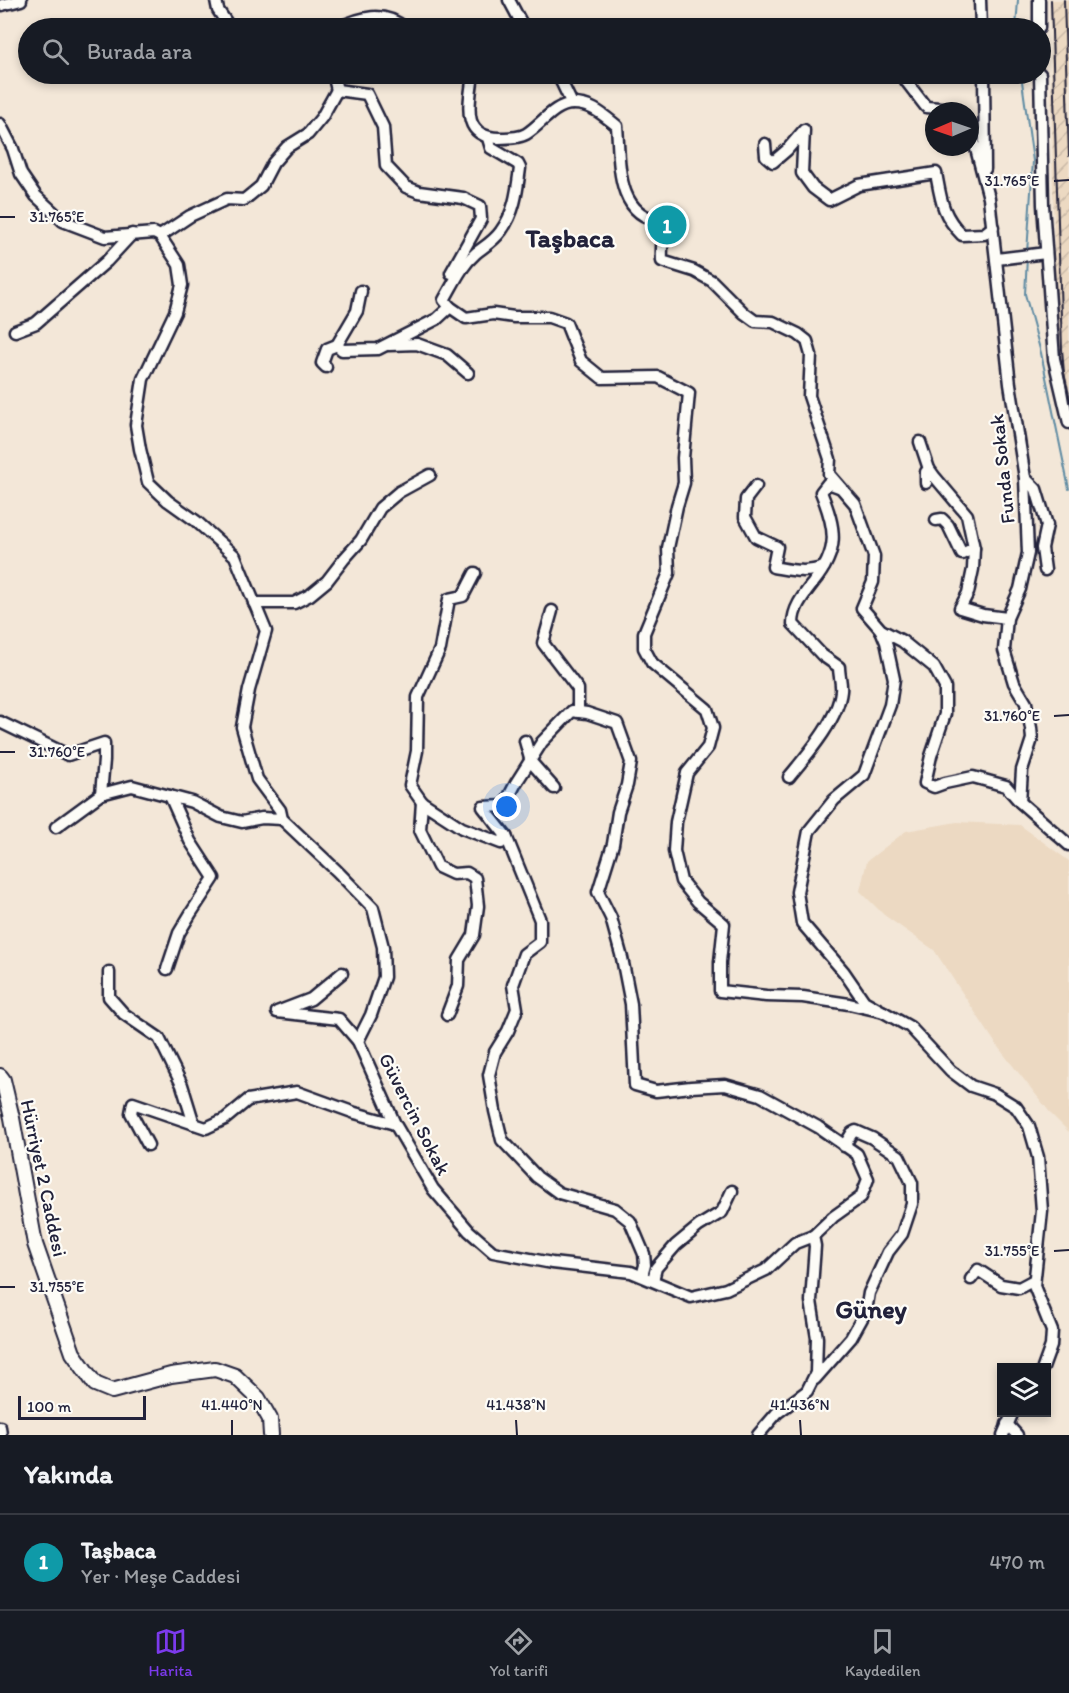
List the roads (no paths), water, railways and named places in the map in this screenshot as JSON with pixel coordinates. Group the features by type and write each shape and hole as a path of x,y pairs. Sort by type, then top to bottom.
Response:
{"street":[{"path":"1,6 17,0"},
{"path":"216,0 218,10 223,18"},
{"path":"509,0 519,18"},
{"path":"980,0 981,18"},
{"path":"1039,0 1039,18"},
{"path":"365,18 374,16 381,18"},
{"path":"0,124 13,149 21,174 36,196 63,221 105,237 153,233 160,236 190,216 227,199 244,200 261,186 273,163 287,147 308,134 322,117 337,90 336,84"},
{"path":"472,84 468,118 476,130 488,138 525,135 560,106 572,104 593,107 617,126 624,193 634,208 651,220 662,221 662,261 694,271 712,281 755,321 773,322 807,341 812,355 809,396 830,459 829,474 855,504 874,556 873,582 862,608 881,630 894,679 890,705 864,776 834,800 809,831 796,892 802,923 844,972 864,1001 910,1027 951,1071 971,1086 994,1094 1016,1107 1029,1126 1038,1157 1042,1211 1034,1286 1052,1331 1051,1346 1046,1363"},
{"path":"562,84 572,104"},
{"path":"908,84 925,106"},
{"path":"984,84 985,183"},
{"path":"1040,84 1042,205 1054,359 1069,423"},
{"path":"337,90 367,94 382,128 386,166 406,187 419,192 464,198 480,206 481,219 452,272 447,303"},
{"path":"765,144 766,156 774,162 804,130 802,173 813,188 829,200 859,185 936,173 942,207 951,224 962,235 984,234 993,227"},
{"path":"337,345 342,350 378,349 437,319 447,303 461,269 502,231 516,200 520,168 518,164 491,148 488,138"},
{"name":"Funda Sokak","path":"978,156 989,198 1010,384 1025,478 1028,553 1020,589 1007,618 1004,650 1014,683 1026,703 1031,728 1032,739 1022,770 1020,802"},
{"path":"15,331 36,323 107,261 132,234"},
{"name":"Güvercin Sokak","path":"160,236 179,265 182,285 175,312 143,379 136,425 148,482 168,501 196,520 235,556 266,631 249,690 242,728 257,779 280,810 282,819 373,908 383,947 384,977 372,1015 358,1041 395,1124 433,1189 469,1231 493,1252 552,1263 631,1272 691,1297 726,1289 766,1270 795,1243 813,1236 833,1217 861,1197 868,1179 857,1154 818,1127 760,1095 725,1086 656,1091 635,1085 629,992 611,918 598,892 614,844 618,812 627,785 631,762 617,723 578,712"},
{"path":"997,259 1046,253"},
{"path":"326,367 322,363 327,349 337,345 357,311 361,291"},
{"path":"447,303 466,318 493,314 514,317 549,317 566,323 581,361 602,378 658,377 689,393 683,458 684,483 676,506 668,548 669,573 644,633 644,648 652,663 707,709 713,729 708,747 687,773 676,822 674,851 681,881 698,902 724,924 720,991 803,997 884,1012"},
{"path":"386,345 417,344 447,355 468,373"},
{"path":"920,442 929,469 967,515 974,548 973,569 968,593 960,608 983,615 1007,618"},
{"path":"926,483 926,472 929,469"},
{"path":"254,603 294,603 310,595 327,581 361,540 380,508 399,492 430,475"},
{"path":"1025,478 1036,489 1047,525 1042,548 1046,570"},
{"path":"789,777 816,743 834,712 841,692 839,668 822,655 793,624 793,614 802,596 825,567 834,539 829,512 821,492 828,483 840,487"},
{"path":"756,486 746,499 745,517 756,537 777,547 773,567 797,572 814,571 825,567"},
{"path":"936,520 942,519 948,525 962,554 974,548"},
{"path":"475,573 464,596 449,599 440,649 418,697 417,751 410,785 422,802 462,828 501,843 506,836"},
{"path":"552,611 543,643 578,689 578,712 572,711 542,742 504,806 483,807 506,836 540,920 540,942 524,954 513,985 517,1009 508,1031 495,1052 489,1075 502,1140 537,1177 559,1193 615,1209 630,1221 644,1254 647,1278"},
{"path":"881,630 902,641 934,667 945,687 945,714 925,783 934,787 973,777 1006,786 1020,802 1069,845"},
{"path":"0,722 68,755 104,743 101,794"},
{"path":"525,741 531,762 554,788"},
{"path":"56,827 101,794 132,786 192,802 221,817 242,822 262,818 282,819"},
{"path":"166,969 179,933 214,878 189,841 170,796"},
{"path":"422,802 420,830 438,867 453,874 467,873 475,878 478,906 474,935 459,960 459,986 447,1015"},
{"path":"109,972 109,997 124,1014 159,1038 182,1085 194,1124"},
{"path":"342,973 311,999 277,1012 339,1019 358,1041"},
{"name":"Hürriyet 2 Caddesi","path":"0,1076 12,1118 35,1245 73,1353 95,1384 112,1390 171,1375 214,1369 235,1376 258,1398 270,1419 271,1435"},
{"path":"148,1145 131,1113 133,1103 206,1128 225,1119 248,1100 297,1092 355,1113 395,1124"},
{"path":"811,1383 851,1338 866,1311 869,1293 888,1252 902,1234 912,1204 912,1183 899,1156 872,1138 856,1131 852,1133 844,1146"},
{"path":"647,1278 676,1245 699,1226 722,1212 732,1191"},
{"path":"758,1435 777,1413 807,1391 816,1373 817,1338 811,1301 815,1245 813,1236"},
{"path":"971,1279 978,1270 1001,1285 1018,1287 1034,1280"},
{"path":"1003,1435 1011,1417"},
{"path":"1007,1424 1017,1435"},
{"path":"0,1427 1,1435"}],"waterway":[{"path":"1017,18 1018,0"},
{"path":"1022,84 1033,161 1027,253"},
{"path":"1027,258 1025,294 1041,353 1069,489"}],"railway":[{"path":"1051,0 1062,349 1069,402"},
{"path":"1064,0 1069,156"}],"place":[{"name":"Taşbaca","path":"667,225"}],"district":[{"name":"Taşbaca","path":"570,238"},
{"name":"Güney","path":"871,1309"}]}
